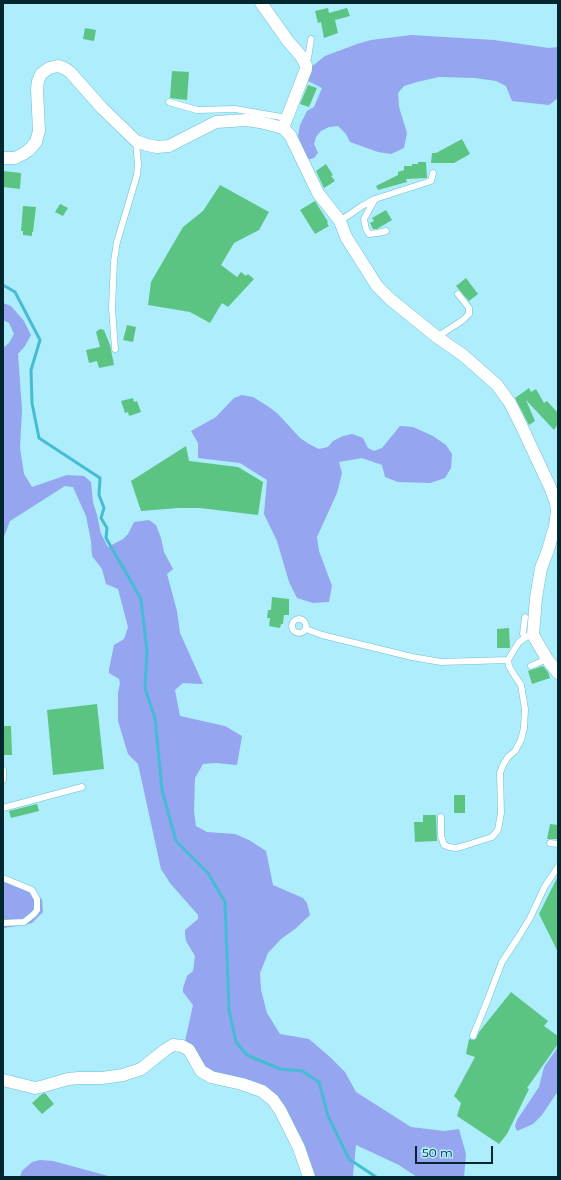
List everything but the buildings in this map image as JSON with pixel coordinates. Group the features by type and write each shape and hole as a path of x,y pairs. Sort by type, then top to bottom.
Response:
{"street":[{"path":"261,3 305,63 306,69 285,123 318,193 340,221 346,237 377,286 390,299 437,337 463,355 496,385 510,403 550,487 556,503 557,519 541,568 530,636 558,673"},
{"path":"3,158 14,158 23,154 36,142 38,131 38,81 41,74 49,68 58,66 70,72 102,108 136,141 157,148 169,146 216,122 246,120 285,123"},
{"path":"3,1080 35,1088 68,1079 102,1078 123,1075 141,1068 173,1045 182,1046 189,1050 201,1071 211,1077 242,1084 262,1091 273,1100 280,1110 299,1148 309,1177"}],"lane":[{"path":"305,63 308,58 311,39"},
{"path":"169,102 197,110 235,109 285,123"},
{"path":"115,349 112,308 114,261 117,242 137,175 138,165 136,141"},
{"path":"340,221 375,199 431,181 433,173"},
{"path":"375,199 364,219 366,229 369,234 386,231"},
{"path":"437,337 463,320 469,314 469,308 458,294"},
{"path":"525,617 523,634 530,636"},
{"path":"306,629 322,635 412,657 441,662 508,660"},
{"path":"441,817 441,836 444,845 450,847 456,848 492,837 498,830 501,813 500,773 508,757 515,750 521,740 524,728 524,709 521,684 509,666 508,660 519,642 530,636"},
{"path":"531,666 547,659"},
{"path":"3,770 3,780"},
{"path":"3,808 82,787"},
{"path":"550,843 558,844"},
{"path":"473,1036 502,962 530,918 545,886 558,867"},
{"path":"3,878 32,890 37,899 37,910 24,922 3,923"}],"shaded area":[{"path":"411,35 494,40 549,48 558,47 558,98 549,105 512,101 506,86 496,81 475,78 439,77 417,82 404,86 398,93 399,107 407,133 404,148 391,154 378,152 350,142 346,134 338,126 329,127 321,131 316,137 314,144 318,153 314,158 307,160 298,136 300,125 307,111 314,107 322,88 306,80 310,68 325,56 357,44 371,40"},
{"path":"3,303 11,306 24,321 31,335 25,346 18,354 22,410 20,448 24,474 32,487 67,475 84,476 91,482 93,502 101,534 108,547 123,539 128,534 134,522 149,520 156,525 164,552 173,569 167,574 177,611 180,633 203,684 183,683 175,690 180,716 225,726 242,736 237,765 216,763 203,764 195,778 194,811 196,826 207,832 235,834 249,840 266,851 273,885 303,898 307,903 310,915 295,929 281,939 268,953 260,973 261,990 267,1013 280,1034 309,1039 345,1072 356,1092 411,1127 444,1131 459,1129 466,1154 464,1177 417,1177 399,1165 356,1145 354,1177 313,1177 301,1137 274,1095 222,1076 204,1066 185,1041 193,1005 183,992 183,988 187,976 193,971 195,956 186,941 185,930 198,919 198,915 170,883 161,869 138,764 128,754 118,721 118,693 120,683 119,679 109,673 109,669 114,645 124,639 128,627 118,589 106,584 102,569 92,556 91,541 86,516 73,487 65,486 10,521 3,539 3,348 9,343 14,334 9,323 3,320"},
{"path":"242,395 253,397 269,407 278,414 300,438 319,449 328,447 333,441 343,436 352,434 363,438 368,448 374,451 382,448 400,426 413,427 433,436 446,445 452,454 451,468 445,478 430,483 398,482 385,477 382,465 362,458 339,462 342,473 337,493 317,537 319,551 332,586 329,602 313,603 297,598 289,582 277,541 264,514 267,480 240,463 198,458 198,443 191,431 216,417 234,398"},
{"path":"3,877 15,880 39,896 42,900 43,912 32,923 3,928"},
{"path":"558,1047 558,1091 542,1115 533,1124 517,1131 515,1126 517,1120 539,1087 544,1067"},
{"path":"40,1160 53,1161 112,1177 20,1177 22,1171 32,1162"}],"waterway":[{"path":"3,285 15,292 40,340 31,370 32,403 39,438 100,478 99,495 104,508 101,518 107,528 106,538 141,599 147,652 145,688 155,718 162,790 176,841 208,873 225,902 229,1010 236,1042 247,1055 280,1069 302,1071 319,1082 328,1116 349,1159 376,1177"}]}
